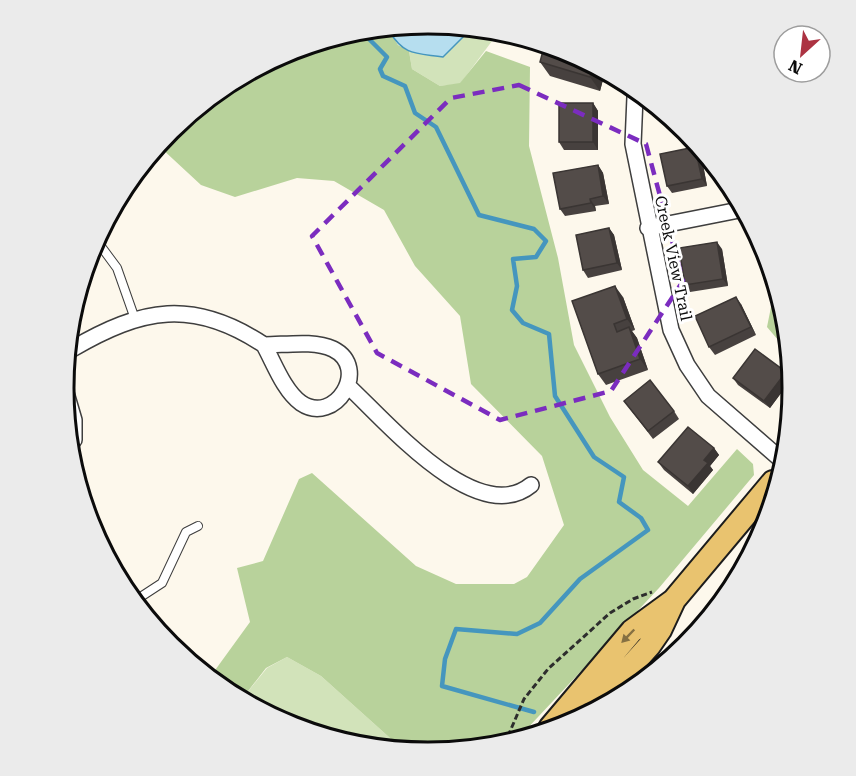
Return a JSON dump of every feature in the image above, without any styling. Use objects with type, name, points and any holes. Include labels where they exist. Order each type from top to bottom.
[{"type":"main road","points":[[560,716],[632,631],[766,489]]},
{"type":"main road","points":[[606,693],[656,636],[667,594]]},
{"type":"street","name":"Creek View Trail","points":[[635,102],[633,144],[648,228],[671,330],[687,365],[708,396],[775,456]]},
{"type":"street","points":[[648,228],[734,211]]},
{"type":"street","points":[[77,346],[124,321],[156,314],[188,315],[218,321],[264,345],[321,345],[334,350],[344,359],[350,373],[348,386],[340,398],[330,406],[315,408],[302,404],[291,393],[264,345]]},
{"type":"street","points":[[348,386],[442,472],[463,486],[491,496],[510,496],[531,485]]},
{"type":"lane","points":[[103,249],[117,268],[135,319]]},
{"type":"lane","points":[[143,596],[162,583],[186,532],[198,526]]},
{"type":"path","points":[[509,732],[524,699],[548,669],[601,620],[622,604],[667,594]]},
{"type":"highlighted area","points":[[519,85],[646,144],[683,281],[611,391],[500,420],[377,353],[312,236],[451,98]]},
{"type":"green space","points":[[393,37],[398,45],[409,51],[412,69],[440,86],[460,83],[486,51],[530,67],[529,146],[558,258],[574,345],[610,417],[643,470],[688,506],[737,449],[753,464],[754,475],[659,588],[529,726],[497,735],[451,741],[391,739],[321,676],[287,657],[266,668],[247,692],[215,670],[250,622],[237,568],[263,561],[299,479],[312,473],[416,566],[456,584],[514,584],[527,577],[564,525],[542,456],[471,384],[460,316],[415,266],[384,210],[334,181],[297,178],[235,197],[201,185],[165,152],[195,122],[232,94],[272,71],[314,53],[359,41]]},
{"type":"green space","points":[[463,37],[492,40],[460,84],[440,86],[412,69],[409,51],[443,57]]},
{"type":"green space","points":[[771,305],[778,340],[767,327]]},
{"type":"green space","points":[[287,657],[321,676],[391,739],[359,735],[314,723],[248,692],[267,668]]},
{"type":"water","points":[[405,35],[463,37],[443,57],[412,52],[393,37]]},
{"type":"building","points":[[542,53],[584,71],[591,74],[590,77],[540,62]]},
{"type":"building","points":[[559,103],[593,103],[593,142],[559,142]]},
{"type":"building","points":[[688,148],[698,160],[702,179],[667,186],[660,154]]},
{"type":"building","points":[[598,165],[603,196],[590,199],[591,203],[560,209],[553,173]]},
{"type":"building","points":[[609,228],[617,263],[583,270],[576,235]]},
{"type":"building","points":[[717,242],[723,279],[685,285],[679,248]]},
{"type":"building","points":[[615,286],[627,319],[614,324],[617,332],[629,327],[640,359],[598,374],[572,301]]},
{"type":"building","points":[[736,297],[751,327],[709,347],[695,316]]},
{"type":"building","points":[[755,349],[781,368],[782,378],[764,401],[733,378]]},
{"type":"building","points":[[650,380],[674,411],[648,431],[624,401]]},
{"type":"building","points":[[688,427],[714,448],[704,460],[708,463],[688,486],[658,462]]},
{"type":"waterway","points":[[370,40],[387,57],[380,69],[383,76],[405,86],[415,113],[436,127],[479,215],[534,229],[546,241],[536,257],[513,259],[517,286],[512,310],[523,323],[549,334],[555,396],[594,457],[624,477],[619,502],[641,518],[648,530],[580,579],[540,623],[517,634],[456,629],[445,659],[442,686],[534,712]]}]
